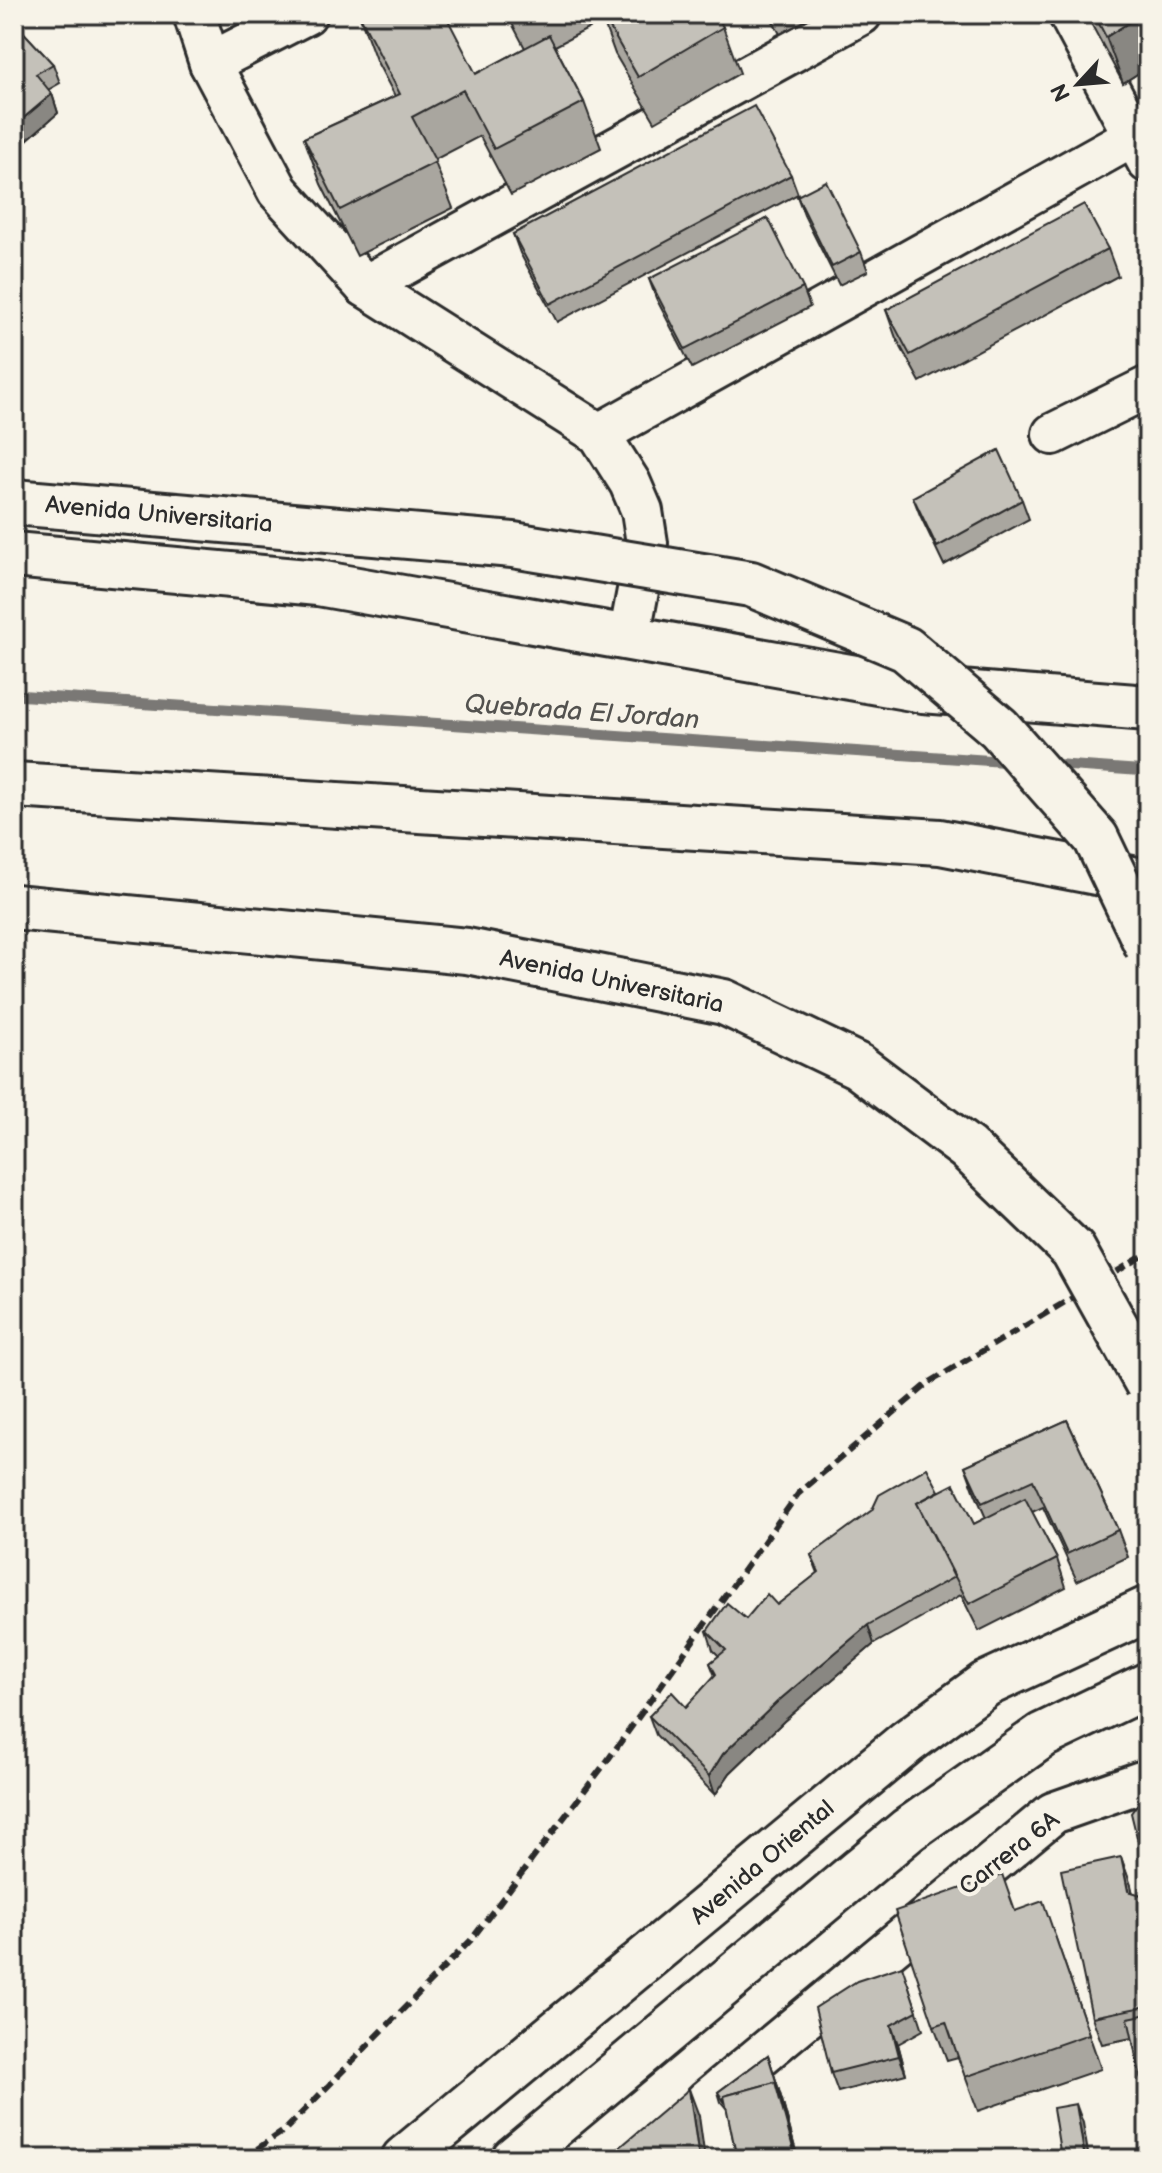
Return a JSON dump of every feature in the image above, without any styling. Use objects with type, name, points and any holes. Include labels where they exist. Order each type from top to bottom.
[{"type":"main road","name":"Avenida Universitaria","points":[[14,502],[513,545],[751,584],[906,649],[999,728],[1096,838],[1148,947]]},
{"type":"main road","points":[[14,555],[318,583],[923,690],[1148,708]]},
{"type":"main road","points":[[14,785],[940,842],[1148,882]]},
{"type":"main road","name":"Avenida Universitaria","points":[[14,907],[467,951],[724,1002],[858,1066],[967,1148],[1073,1250],[1148,1384]]},
{"type":"main road","name":"Avenida Oriental","points":[[404,2159],[907,1742],[986,1684],[1148,1609]]},
{"type":"main road","points":[[514,2159],[908,1830],[1043,1735],[1148,1685]]},
{"type":"street","points":[[194,14],[210,63],[278,191],[365,286],[599,434],[630,483],[642,511],[647,543],[629,638]]},
{"type":"street","points":[[210,63],[306,14]]},
{"type":"street","points":[[365,286],[861,14]]},
{"type":"street","points":[[599,434],[1141,149],[1069,14]]},
{"type":"street","points":[[1053,434],[1148,387]]},
{"type":"street","name":"Carrera 6A","points":[[716,2159],[706,2101],[1053,1813],[1141,1782]]},
{"type":"building","points":[[359,14],[445,14],[476,74],[549,35],[584,102],[494,149],[463,90],[412,117],[436,162],[340,210],[304,138],[400,94]]},
{"type":"building","points":[[602,14],[716,14],[723,27],[638,77]]},
{"type":"building","points":[[1094,14],[1142,14],[1106,37]]},
{"type":"building","points":[[14,22],[53,64],[36,74],[52,94],[14,126]]},
{"type":"building","points":[[754,106],[791,175],[550,304],[513,234]]},
{"type":"building","points":[[826,181],[861,252],[832,267],[797,196]]},
{"type":"building","points":[[1084,204],[1108,249],[910,355],[886,310]]},
{"type":"building","points":[[768,218],[803,288],[685,349],[649,279]]},
{"type":"building","points":[[999,450],[1022,500],[937,547],[913,497]]},
{"type":"building","points":[[1067,1420],[1118,1530],[1067,1554],[1033,1480],[982,1503],[965,1466]]},
{"type":"building","points":[[927,1468],[939,1491],[917,1503],[954,1577],[868,1625],[777,1702],[723,1754],[709,1776],[649,1716],[672,1692],[686,1707],[716,1674],[710,1663],[726,1650],[707,1631],[727,1603],[746,1619],[767,1594],[777,1605],[819,1572],[811,1555],[872,1510],[879,1495]]},
{"type":"building","points":[[954,1484],[974,1524],[1025,1498],[1057,1559],[969,1604],[917,1503]]},
{"type":"building","points":[[1148,1793],[1148,1882],[1131,1813]]},
{"type":"building","points":[[1121,1857],[1128,1891],[1148,1897],[1148,2006],[1092,2017],[1061,1870]]},
{"type":"building","points":[[1002,1874],[1015,1911],[1043,1901],[1089,2034],[965,2077],[946,2022],[934,2026],[895,1911]]},
{"type":"building","points":[[902,1966],[917,2011],[891,2025],[899,2056],[831,2073],[815,2008],[857,1981]]},
{"type":"building","points":[[1148,2014],[1148,2111],[1128,2018]]},
{"type":"building","points":[[768,2055],[779,2091],[775,2082],[724,2096],[725,2103],[718,2092]]},
{"type":"building","points":[[775,2082],[796,2159],[737,2159],[724,2096]]},
{"type":"building","points":[[689,2089],[699,2159],[606,2159]]},
{"type":"building","points":[[1076,2104],[1085,2159],[1053,2159],[1061,2157],[1053,2108]]},
{"type":"building","points":[[911,2151],[912,2159],[874,2159]]},
{"type":"waterway","name":"Quebrada El Jordan","points":[[14,695],[1012,762]]},
{"type":"waterway","name":"Quebrada El Jordan","points":[[1049,764],[1148,771]]},
{"type":"railway","points":[[242,2159],[285,2130],[471,1940],[607,1761],[798,1494],[930,1382],[1148,1253]]}]
